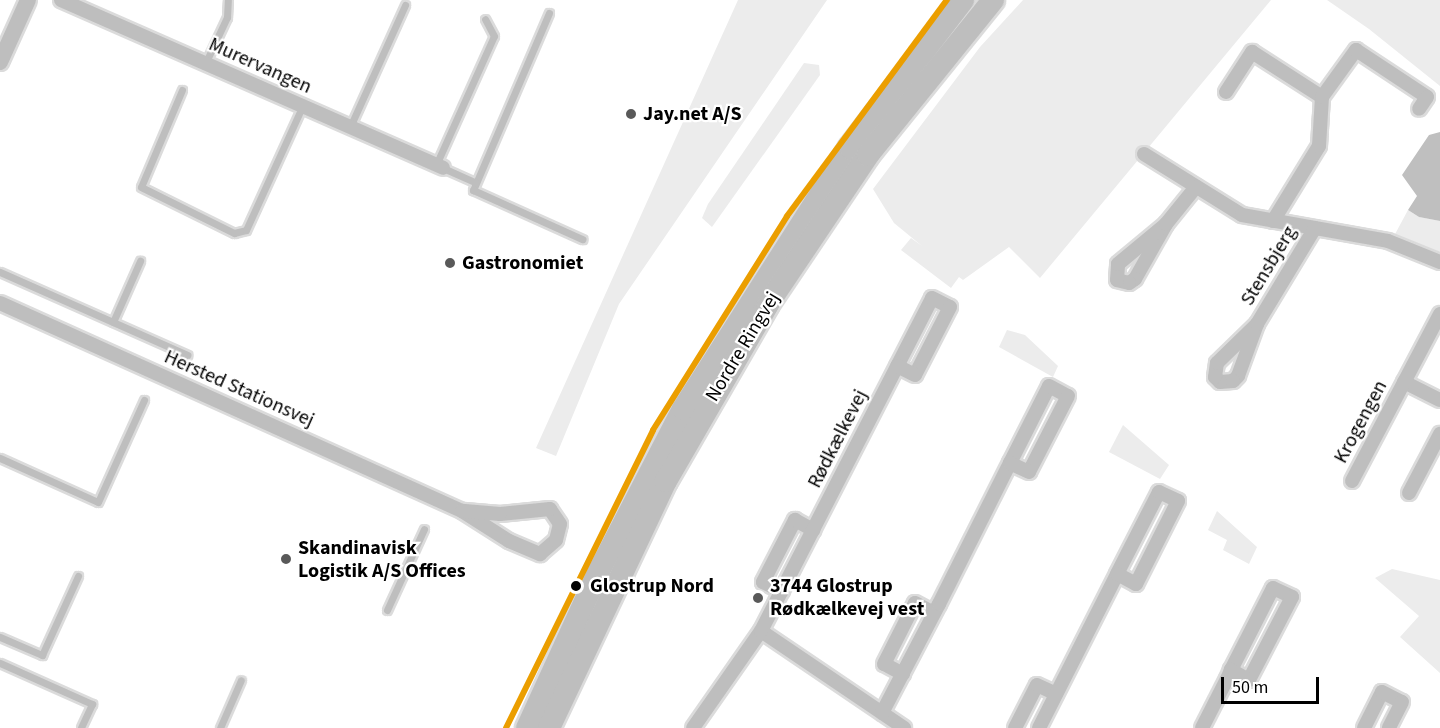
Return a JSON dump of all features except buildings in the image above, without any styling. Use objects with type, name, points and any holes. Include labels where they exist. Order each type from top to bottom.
[{"type":"main road","name":"Nordre Ringvej","points":[[527,728],[599,571],[683,409],[850,148],[963,0]]},
{"type":"main road","name":"Nordre Ringvej","points":[[549,728],[611,591],[666,481],[768,304],[868,155],[993,0]]},
{"type":"street","points":[[0,62],[28,0]]},
{"type":"street","name":"Murervangen","points":[[60,0],[440,167]]},
{"type":"street","points":[[1226,92],[1252,52],[1322,97],[1356,50],[1427,97],[1419,109]]},
{"type":"street","name":"Stensbjerg","points":[[1273,221],[1318,146],[1322,97]]},
{"type":"street","name":"Stensbjerg","points":[[1144,154],[1242,215],[1388,241],[1440,262]]},
{"type":"street","points":[[1166,224],[1196,187]]},
{"type":"street","name":"Stensbjerg","points":[[1257,324],[1315,228]]},
{"type":"street","name":"Rødkælkevej","points":[[693,728],[761,631],[782,591],[813,530],[897,366],[932,298],[950,307],[915,375],[897,366]]},
{"type":"street","name":"Hersted Stationsvej","points":[[0,303],[462,511],[509,541],[540,554],[556,540],[560,524],[549,508],[500,514],[462,511]]},
{"type":"street","name":"Krogengen","points":[[1352,481],[1440,314]]},
{"type":"street","name":"Krogengen","points":[[1404,382],[1440,400]]},
{"type":"street","points":[[882,714],[1049,386],[1068,396],[1029,472],[1010,463]]},
{"type":"street","points":[[1409,494],[1440,434]]},
{"type":"street","points":[[1038,728],[1159,492],[1178,501],[1136,584],[1117,574]]},
{"type":"street","points":[[782,591],[764,582],[795,520],[813,530]]},
{"type":"street","points":[[1202,728],[1231,670],[1274,588],[1292,597],[1249,680],[1231,670]]},
{"type":"street","points":[[903,674],[884,664],[915,603],[934,613]]},
{"type":"street","points":[[761,631],[904,728]]},
{"type":"street","points":[[1015,728],[1037,685],[1056,694]]},
{"type":"street","points":[[1364,728],[1382,692],[1402,702],[1389,728]]},
{"type":"lane","points":[[205,64],[227,17],[228,0]]},
{"type":"lane","points":[[350,127],[405,5]]},
{"type":"lane","points":[[549,13],[473,190],[582,239]]},
{"type":"lane","points":[[476,183],[440,167],[494,36],[485,19]]},
{"type":"lane","points":[[182,90],[141,187],[234,233],[246,230],[302,106]]},
{"type":"lane","points":[[113,322],[140,261]]},
{"type":"lane","points":[[0,272],[186,355]]},
{"type":"lane","points":[[0,458],[98,502],[144,400]]},
{"type":"lane","points":[[387,610],[424,529]]},
{"type":"lane","points":[[0,637],[42,655],[78,576]]},
{"type":"lane","points":[[0,663],[92,704],[81,728]]},
{"type":"lane","points":[[220,728],[241,680]]},
{"type":"shaded area","points":[[738,0],[827,0],[619,304],[556,456],[536,448]]},
{"type":"shaded area","points":[[1023,0],[1271,0],[1040,278],[1009,247],[963,280],[959,277],[951,288],[901,250],[911,238],[922,246],[894,223],[873,189],[980,47]]},
{"type":"shaded area","points":[[1327,0],[1440,0],[1440,86],[1369,29]]},
{"type":"shaded area","points":[[804,63],[819,65],[820,75],[712,227],[702,218],[708,204]]},
{"type":"shaded area","points":[[1440,132],[1440,221],[1419,217],[1408,210],[1417,196],[1402,175],[1429,135]]},
{"type":"shaded area","points":[[1408,210],[1419,217],[1440,221],[1440,252],[1420,248],[1394,236]]},
{"type":"shaded area","points":[[1007,330],[1025,335],[1058,366],[1053,377],[999,347]]},
{"type":"shaded area","points":[[1123,425],[1169,465],[1160,479],[1109,452]]},
{"type":"shaded area","points":[[1217,511],[1257,547],[1249,564],[1223,550],[1227,540],[1208,530]]},
{"type":"shaded area","points":[[1392,569],[1440,580],[1440,673],[1400,637],[1419,616],[1375,578]]},
{"type":"transit line","points":[[506,728],[653,430],[787,216],[947,0]]},
{"type":"place","name":"Jay.net A/S","points":[[631,114]]},
{"type":"place","name":"Gastronomiet","points":[[450,263]]},
{"type":"place","name":"Skandinavisk Logistik A/S Offices","points":[[286,559]]},
{"type":"place","name":"Glostrup Nord","points":[[576,586]]},
{"type":"place","name":"3744 Glostrup Rødkælkevej vest","points":[[758,598]]}]
